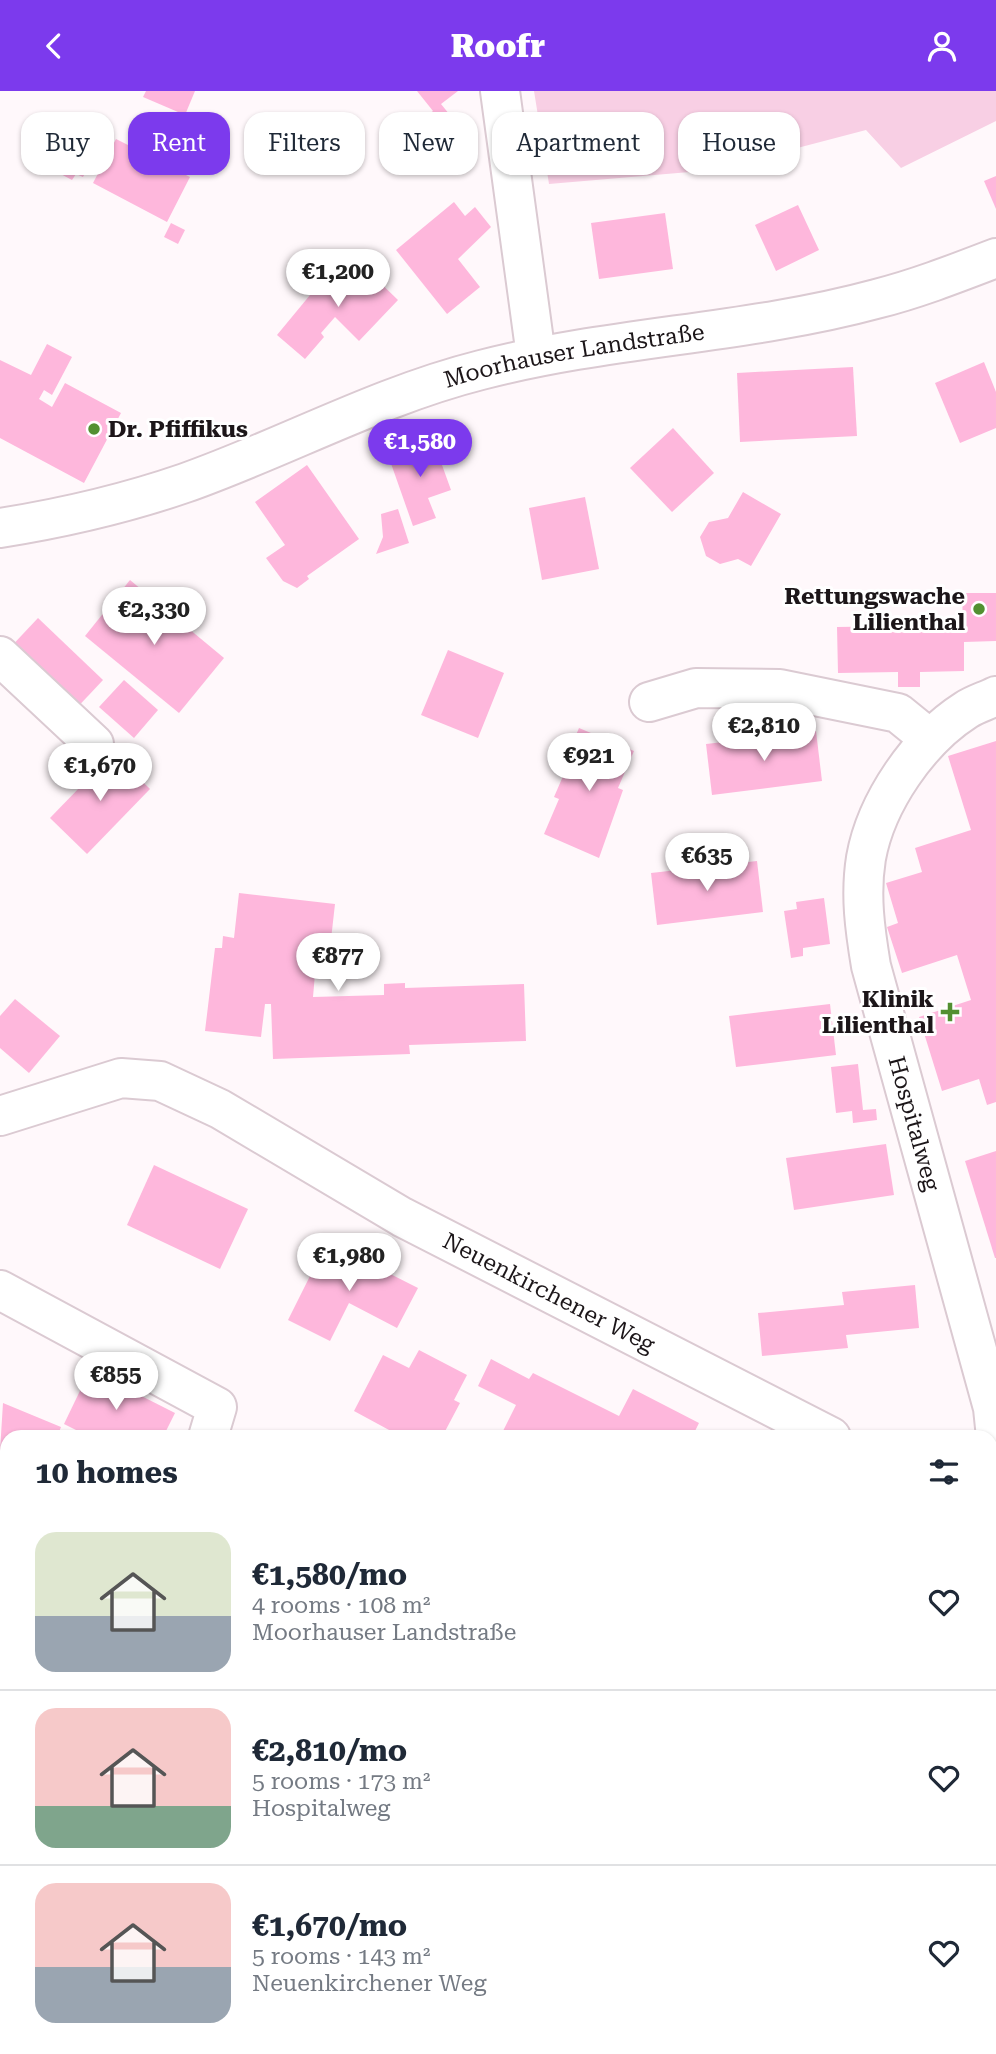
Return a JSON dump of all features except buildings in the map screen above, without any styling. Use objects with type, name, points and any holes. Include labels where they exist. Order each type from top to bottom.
[{"type":"street","points":[[500,91],[537,356]]},
{"type":"street","name":"Moorhauser Landstraße","points":[[0,528],[103,509],[186,482],[393,400],[477,371],[537,356],[768,321],[876,299],[995,262]]},
{"type":"street","points":[[0,656],[94,744]]},
{"type":"street","points":[[649,702],[696,688],[780,689],[898,713],[930,740]]},
{"type":"street","name":"Hospitalweg","points":[[995,1430],[993,1408],[871,966],[863,916],[866,858],[886,801],[930,740],[967,709],[996,696]]},
{"type":"street","name":"Neuenkirchener Weg","points":[[0,1116],[121,1078],[160,1081],[220,1108],[402,1217],[817,1430]]},
{"type":"street","points":[[0,1290],[217,1407],[210,1430]]},
{"type":"shaded area","points":[[534,91],[996,91],[996,121],[901,168],[866,130],[800,147],[800,112],[678,112],[678,173],[664,174],[664,112],[537,112]]},
{"type":"shaded area","points":[[548,175],[654,175],[549,184]]},
{"type":"place","name":"Dr. Pfiffikus","points":[[94,429]]},
{"type":"place","name":"Rettungswache Lilienthal","points":[[979,609]]},
{"type":"place","name":"Klinik Lilienthal","points":[[950,1012]]}]
